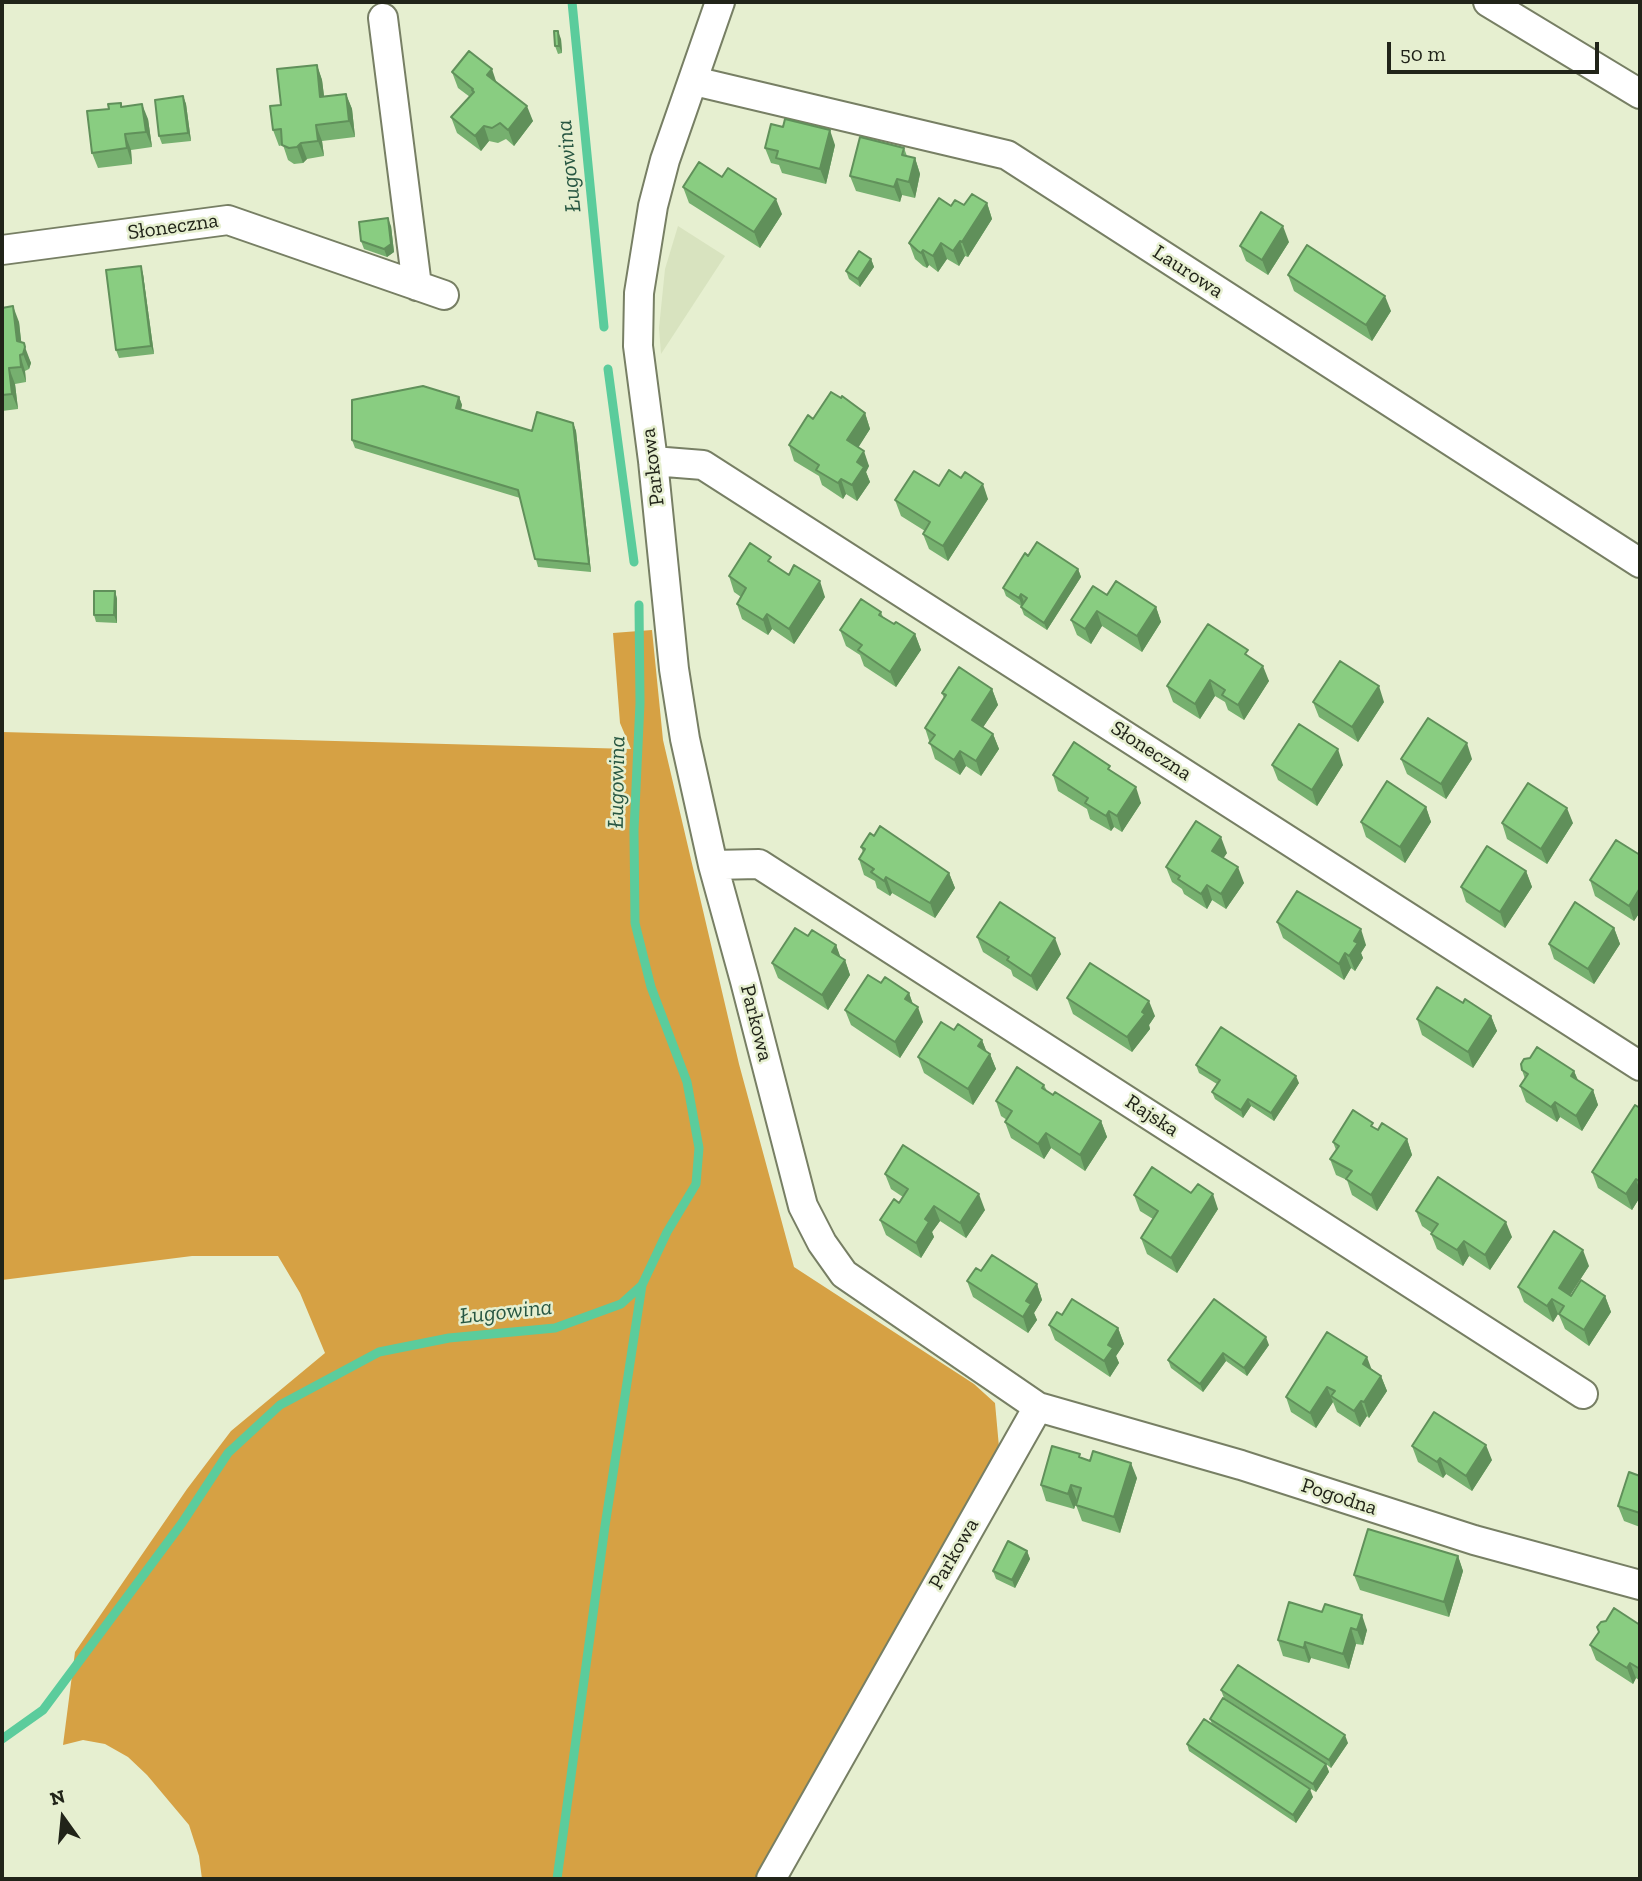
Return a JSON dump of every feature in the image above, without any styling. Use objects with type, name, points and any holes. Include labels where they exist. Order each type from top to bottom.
[{"type":"street","name":"Parkowa","points":[[720,2],[653,206],[639,293],[638,346],[653,461],[674,669],[685,739],[713,864],[803,1206],[822,1243],[844,1274],[1038,1407],[771,1879]]},
{"type":"street","points":[[1488,2],[1640,94]]},
{"type":"street","name":"Słoneczna","points":[[2,250],[228,220],[430,290],[383,18]]},
{"type":"street","name":"Laurowa","points":[[694,81],[1007,155],[1640,563]]},
{"type":"street","name":"Słoneczna","points":[[653,461],[703,465],[1640,1066]]},
{"type":"street","name":"Rajska","points":[[713,864],[759,864],[1583,1394]]},
{"type":"street","name":"Pogodna","points":[[1038,1407],[1241,1465],[1474,1540],[1640,1585]]},
{"type":"shaded area","points":[[678,226],[725,256],[661,354],[659,328],[665,269]]},
{"type":"shaded area","points":[[652,630],[663,740],[739,1064],[794,1267],[974,1384],[995,1403],[999,1447],[759,1879],[202,1879],[199,1856],[189,1825],[147,1775],[128,1757],[105,1744],[83,1740],[63,1745],[75,1652],[187,1489],[231,1431],[325,1353],[300,1293],[278,1256],[192,1256],[2,1280],[2,732],[631,749],[620,723],[613,633]]},
{"type":"building","points":[[554,31],[558,31],[559,46],[555,46]]},
{"type":"building","points":[[469,51],[492,69],[487,75],[527,106],[508,130],[500,123],[492,128],[484,126],[475,136],[451,117],[474,92],[452,72]]},
{"type":"building","points":[[317,65],[320,97],[346,94],[349,121],[316,125],[318,141],[289,148],[282,145],[281,129],[273,130],[270,106],[281,105],[277,69]]},
{"type":"building","points":[[183,96],[188,133],[159,136],[155,100]]},
{"type":"building","points":[[121,103],[121,107],[142,104],[146,132],[125,134],[127,148],[92,153],[87,111],[109,109],[108,104]]},
{"type":"building","points":[[785,119],[830,130],[820,169],[776,158],[778,151],[765,148],[771,124],[783,127]]},
{"type":"building","points":[[860,137],[904,148],[902,155],[915,158],[909,182],[897,179],[894,187],[850,176]]},
{"type":"building","points":[[699,162],[722,177],[728,168],[776,199],[754,232],[683,187]]},
{"type":"building","points":[[972,194],[987,203],[962,242],[960,241],[953,251],[941,243],[933,256],[923,250],[921,253],[909,243],[939,198],[951,206],[955,200],[964,205]]},
{"type":"building","points":[[1261,212],[1283,226],[1262,260],[1240,246]]},
{"type":"building","points":[[388,218],[391,244],[384,249],[361,241],[359,222]]},
{"type":"building","points":[[1307,245],[1385,296],[1366,325],[1288,275]]},
{"type":"building","points":[[859,251],[871,259],[858,279],[846,271]]},
{"type":"building","points":[[141,266],[151,346],[116,350],[106,270]]},
{"type":"building","points":[[13,306],[17,341],[24,343],[25,347],[20,355],[21,367],[9,368],[12,394],[2,395],[2,308]]},
{"type":"building","points":[[423,386],[459,397],[456,408],[532,431],[537,412],[573,423],[589,564],[535,559],[518,490],[352,440],[352,400]]},
{"type":"building","points":[[831,392],[841,398],[842,396],[865,413],[847,440],[864,451],[857,462],[864,467],[852,485],[841,479],[838,483],[816,470],[819,465],[789,445],[808,415],[813,419]]},
{"type":"building","points":[[949,470],[961,478],[965,472],[983,484],[943,546],[923,534],[930,522],[895,500],[914,471],[939,486]]},
{"type":"building","points":[[1037,542],[1078,569],[1044,623],[1021,607],[1027,598],[1021,594],[1019,598],[1003,588],[1025,553],[1028,556]]},
{"type":"building","points":[[750,543],[771,557],[768,561],[789,575],[794,565],[820,581],[789,629],[767,614],[763,620],[737,604],[746,588],[729,576]]},
{"type":"building","points":[[1116,581],[1156,607],[1137,636],[1097,611],[1085,629],[1071,620],[1093,586],[1107,595]]},
{"type":"building","points":[[94,591],[115,591],[114,615],[94,615]]},
{"type":"building","points":[[861,599],[881,612],[879,615],[915,634],[890,672],[858,650],[862,645],[840,630]]},
{"type":"building","points":[[1208,624],[1248,650],[1245,654],[1263,666],[1238,705],[1222,695],[1225,690],[1210,680],[1195,704],[1167,686]]},
{"type":"building","points":[[1340,661],[1379,686],[1352,727],[1313,702]]},
{"type":"building","points":[[959,667],[992,689],[972,720],[993,734],[976,761],[960,751],[954,760],[929,743],[935,735],[925,728],[946,695],[942,693]]},
{"type":"building","points":[[1428,718],[1467,743],[1441,784],[1401,759]]},
{"type":"building","points":[[1299,724],[1338,749],[1312,790],[1272,765]]},
{"type":"building","points":[[1074,742],[1136,787],[1117,816],[1109,811],[1106,816],[1085,803],[1088,798],[1053,775]]},
{"type":"building","points":[[1387,781],[1426,807],[1400,847],[1361,822]]},
{"type":"building","points":[[1528,783],[1567,808],[1541,849],[1502,823]]},
{"type":"building","points":[[1196,821],[1221,837],[1212,851],[1238,867],[1221,894],[1207,885],[1201,894],[1178,879],[1180,876],[1166,867]]},
{"type":"building","points":[[880,826],[949,873],[930,903],[886,877],[884,881],[871,872],[874,869],[859,859],[865,849],[861,847],[870,833],[874,836]]},
{"type":"building","points":[[1616,840],[1640,855],[1640,888],[1629,906],[1590,880]]},
{"type":"building","points":[[1487,846],[1526,871],[1500,912],[1461,887]]},
{"type":"building","points":[[1297,891],[1361,929],[1354,941],[1358,943],[1349,956],[1345,953],[1339,964],[1277,922]]},
{"type":"building","points":[[1000,902],[1055,938],[1031,976],[1007,960],[1009,957],[977,937]]},
{"type":"building","points":[[1575,902],[1614,928],[1588,969],[1549,944]]},
{"type":"building","points":[[795,928],[808,936],[812,930],[836,945],[832,952],[845,960],[822,995],[772,963]]},
{"type":"building","points":[[1090,963],[1149,1001],[1142,1012],[1145,1014],[1127,1037],[1067,998]]},
{"type":"building","points":[[868,975],[881,983],[885,977],[909,993],[905,999],[918,1007],[895,1042],[845,1010]]},
{"type":"building","points":[[1437,987],[1463,1003],[1465,999],[1491,1016],[1468,1052],[1417,1019]]},
{"type":"building","points":[[941,1022],[954,1030],[958,1024],[982,1040],[978,1046],[990,1054],[968,1089],[918,1057]]},
{"type":"building","points":[[1221,1027],[1296,1076],[1271,1113],[1248,1099],[1241,1110],[1212,1092],[1220,1080],[1196,1065]]},
{"type":"building","points":[[1537,1047],[1574,1071],[1571,1076],[1593,1090],[1576,1116],[1555,1102],[1551,1107],[1520,1086],[1528,1074],[1522,1070],[1521,1064],[1524,1059],[1530,1058]]},
{"type":"building","points":[[1017,1067],[1044,1085],[1042,1088],[1053,1095],[1055,1092],[1101,1121],[1080,1155],[1046,1133],[1038,1144],[1005,1122],[1012,1111],[996,1101]]},
{"type":"building","points":[[1635,1105],[1640,1108],[1640,1182],[1636,1179],[1626,1194],[1592,1172]]},
{"type":"building","points":[[1353,1110],[1373,1123],[1371,1126],[1378,1130],[1382,1123],[1407,1139],[1371,1195],[1346,1179],[1352,1171],[1330,1159],[1339,1146],[1333,1142]]},
{"type":"building","points":[[903,1145],[979,1194],[960,1223],[934,1206],[925,1219],[929,1222],[916,1243],[880,1220],[894,1199],[899,1203],[908,1189],[885,1174]]},
{"type":"building","points":[[1152,1167],[1191,1193],[1198,1184],[1213,1194],[1171,1258],[1141,1238],[1158,1211],[1134,1195]]},
{"type":"building","points":[[1438,1177],[1506,1222],[1485,1255],[1464,1241],[1457,1250],[1431,1234],[1438,1224],[1416,1211]]},
{"type":"building","points":[[1554,1231],[1583,1250],[1559,1288],[1571,1296],[1581,1280],[1605,1296],[1584,1330],[1559,1314],[1564,1306],[1552,1299],[1547,1306],[1518,1287]]},
{"type":"building","points":[[992,1255],[1037,1284],[1026,1301],[1031,1304],[1023,1317],[967,1281],[976,1268],[981,1271]]},
{"type":"building","points":[[1072,1299],[1118,1328],[1108,1345],[1113,1348],[1104,1361],[1049,1325],[1057,1312],[1062,1315]]},
{"type":"building","points":[[1214,1299],[1266,1337],[1244,1368],[1223,1353],[1200,1384],[1168,1360]]},
{"type":"building","points":[[1327,1332],[1367,1357],[1363,1364],[1381,1376],[1364,1402],[1361,1401],[1354,1411],[1331,1396],[1335,1391],[1327,1387],[1310,1413],[1286,1397]]},
{"type":"building","points":[[1434,1412],[1486,1445],[1466,1476],[1440,1458],[1437,1462],[1412,1446]]},
{"type":"building","points":[[1052,1446],[1080,1454],[1079,1457],[1090,1461],[1093,1451],[1131,1463],[1114,1517],[1076,1505],[1081,1488],[1071,1485],[1068,1494],[1041,1485]]},
{"type":"building","points":[[1629,1472],[1640,1476],[1640,1513],[1618,1506]]},
{"type":"building","points":[[1368,1529],[1458,1556],[1444,1602],[1354,1575]]},
{"type":"building","points":[[1008,1541],[1027,1551],[1012,1580],[993,1571]]},
{"type":"building","points":[[1289,1602],[1322,1612],[1325,1604],[1362,1615],[1357,1630],[1351,1628],[1343,1654],[1305,1642],[1304,1648],[1278,1640]]},
{"type":"building","points":[[1614,1608],[1640,1625],[1640,1669],[1630,1663],[1627,1668],[1590,1645],[1599,1632],[1597,1627],[1606,1621]]},
{"type":"building","points":[[1238,1665],[1345,1735],[1329,1760],[1221,1690]]},
{"type":"building","points":[[1223,1698],[1326,1764],[1313,1784],[1210,1719]]},
{"type":"building","points":[[1204,1719],[1310,1789],[1293,1815],[1187,1744]]},
{"type":"waterway","name":"Ługowina","points":[[572,2],[604,327]]},
{"type":"waterway","name":"Ługowina","points":[[608,369],[634,562]]},
{"type":"waterway","name":"Ługowina","points":[[2,1739],[43,1710],[182,1523],[228,1453],[280,1405],[379,1352],[449,1338],[555,1328],[621,1304],[642,1285],[667,1232],[696,1184],[699,1148],[687,1082],[651,987],[635,923],[634,830],[640,703],[639,605]]},
{"type":"waterway","points":[[557,1879],[605,1526],[642,1285]]}]
